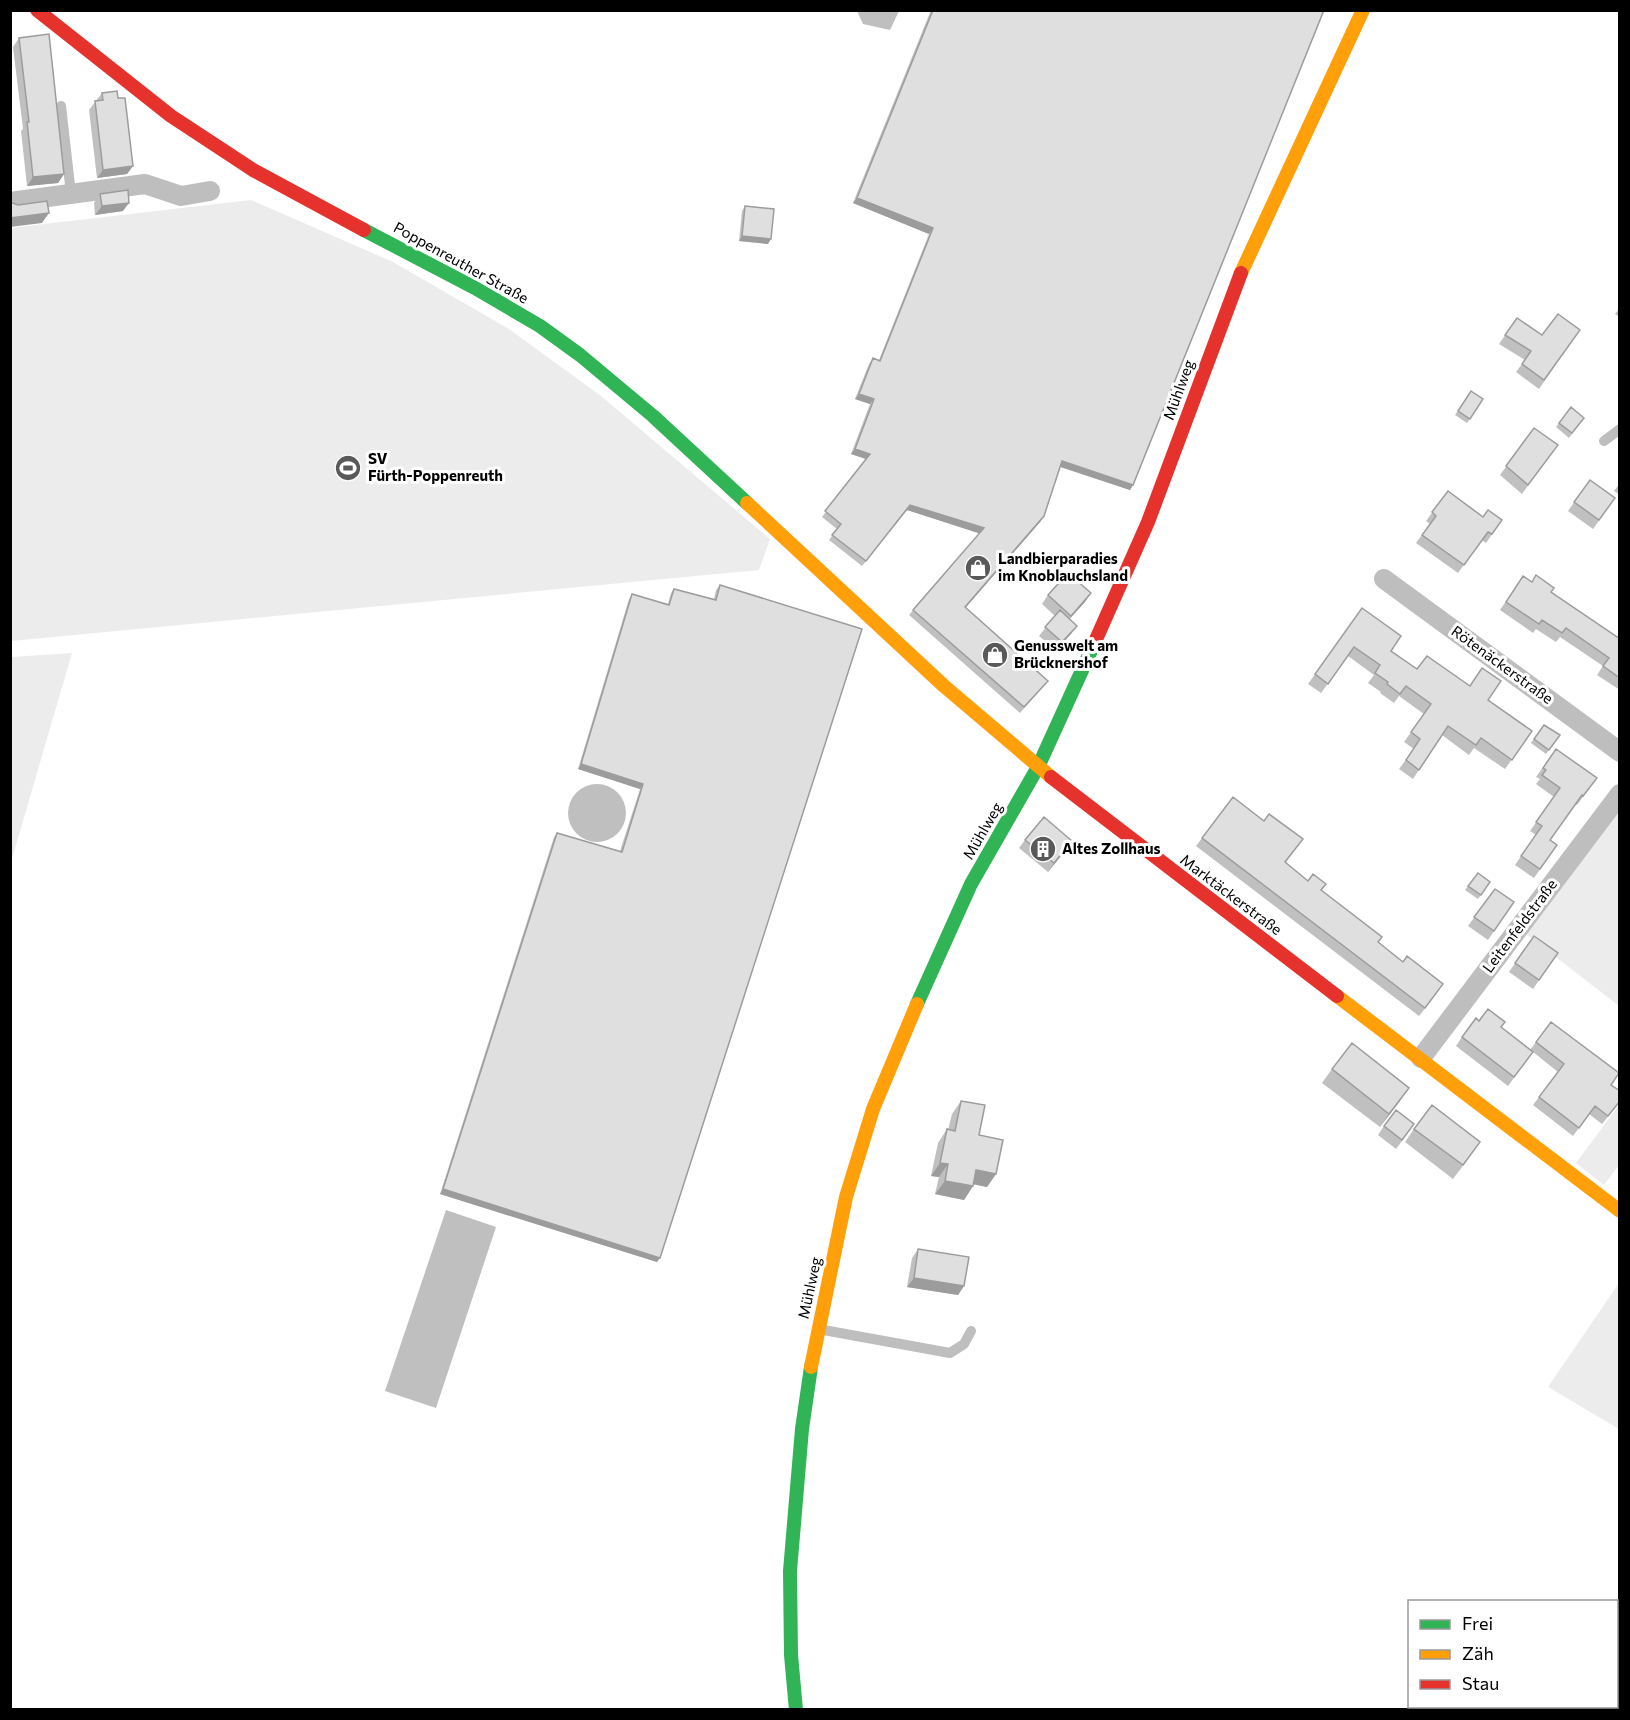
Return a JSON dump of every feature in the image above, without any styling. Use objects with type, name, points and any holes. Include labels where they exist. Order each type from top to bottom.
[{"type":"street","name":"Poppenreuther Straße","points":[[37,10],[171,116],[253,170],[309,202],[455,276],[559,339],[653,416],[837,588]]},
{"type":"street","name":"Mühlweg","points":[[796,1710],[790,1571],[802,1429],[818,1329],[846,1197],[873,1109],[971,884],[1038,767],[1071,698],[1148,522],[1231,296],[1364,10]]},
{"type":"street","points":[[10,202],[145,184],[181,196],[210,191]]},
{"type":"street","name":"Rötenäckerstraße","points":[[1384,579],[1620,752]]},
{"type":"street","name":"Marktäckerstraße","points":[[837,588],[944,686],[1038,767],[1124,836],[1617,1203]]},
{"type":"street","name":"Leitenfeldstraße","points":[[1420,1058],[1620,794]]},
{"type":"lane","points":[[61,106],[71,194]]},
{"type":"lane","points":[[1604,441],[1620,429]]},
{"type":"lane","points":[[818,1329],[950,1353],[964,1344],[971,1331]]},
{"type":"shaded area","points":[[857,11],[899,11],[890,30],[863,24]]},
{"type":"shaded area","name":"SV Fürth-Poppenreuth","points":[[251,200],[393,262],[509,329],[601,396],[770,539],[759,570],[11,641],[10,228]]},
{"type":"shaded area","points":[[72,653],[11,862],[11,657]]},
{"type":"shaded area","points":[[591,784],[603,784],[618,792],[626,807],[626,819],[618,834],[603,842],[591,842],[576,834],[568,819],[568,807],[576,792]]},
{"type":"shaded area","points":[[1619,804],[1619,1006],[1526,934]]},
{"type":"shaded area","points":[[1619,1105],[1619,1165],[1604,1185],[1576,1163]]},
{"type":"shaded area","points":[[446,1210],[496,1227],[436,1408],[385,1391]]},
{"type":"shaded area","points":[[1619,1283],[1619,1429],[1548,1387]]},
{"type":"building","points":[[933,10],[1324,10],[1133,485],[1062,461],[1044,516],[965,607],[1048,681],[1024,707],[913,610],[984,528],[910,505],[866,561],[832,535],[841,524],[825,511],[870,454],[855,449],[874,399],[859,394],[873,358],[880,361],[933,228],[857,198]]},
{"type":"building","points":[[49,34],[64,174],[33,177],[19,38]]},
{"type":"building","points":[[117,91],[118,98],[125,98],[133,166],[103,170],[95,101],[103,100],[102,93]]},
{"type":"building","points":[[128,190],[129,203],[102,206],[100,194]]},
{"type":"building","points":[[47,201],[49,213],[10,218],[10,202],[18,205]]},
{"type":"building","points":[[745,206],[774,209],[771,239],[742,236]]},
{"type":"building","points":[[1558,314],[1580,330],[1544,380],[1522,364],[1531,351],[1505,335],[1517,318],[1542,335]]},
{"type":"building","points":[[1471,391],[1483,399],[1470,419],[1458,411]]},
{"type":"building","points":[[1571,407],[1584,418],[1572,433],[1559,423]]},
{"type":"building","points":[[1534,428],[1558,445],[1528,485],[1506,466]]},
{"type":"building","points":[[1590,480],[1615,498],[1599,520],[1574,502]]},
{"type":"building","points":[[1448,491],[1483,517],[1488,510],[1502,520],[1492,534],[1488,532],[1464,565],[1422,535],[1436,516],[1432,512]]},
{"type":"building","points":[[1068,573],[1091,593],[1071,616],[1048,595]]},
{"type":"building","points":[[1536,575],[1554,588],[1551,592],[1620,639],[1620,678],[1603,666],[1609,658],[1566,628],[1562,633],[1542,620],[1539,624],[1506,602],[1523,576],[1532,582]]},
{"type":"building","points":[[720,585],[862,629],[660,1258],[443,1189],[557,833],[622,852],[643,784],[581,764],[632,594],[669,605],[674,589],[716,600]]},
{"type":"building","points":[[1362,608],[1401,636],[1391,651],[1417,669],[1427,656],[1470,686],[1482,668],[1501,681],[1488,700],[1532,731],[1512,760],[1481,738],[1476,745],[1448,726],[1419,770],[1406,760],[1420,739],[1411,732],[1431,704],[1406,686],[1400,694],[1375,673],[1380,665],[1354,647],[1328,684],[1315,674]]},
{"type":"building","points":[[1060,610],[1077,626],[1062,642],[1045,627]]},
{"type":"building","points":[[1544,725],[1560,735],[1549,750],[1534,739]]},
{"type":"building","points":[[1556,749],[1597,778],[1550,840],[1557,845],[1540,869],[1521,856],[1542,826],[1536,822],[1560,788],[1542,775],[1546,770],[1543,768]]},
{"type":"building","points":[[1233,797],[1264,821],[1269,814],[1303,839],[1285,862],[1308,881],[1313,874],[1326,884],[1321,890],[1382,937],[1378,942],[1403,962],[1407,956],[1443,984],[1425,1008],[1202,838]]},
{"type":"building","name":"Altes Zollhaus","points":[[1044,817],[1072,841],[1054,863],[1025,840]]},
{"type":"building","points":[[1478,873],[1490,882],[1481,895],[1468,886]]},
{"type":"building","points":[[1495,889],[1514,902],[1494,931],[1474,917]]},
{"type":"building","points":[[1534,936],[1558,953],[1539,980],[1515,963]]},
{"type":"building","points":[[1488,1009],[1505,1022],[1501,1027],[1533,1052],[1514,1077],[1462,1037],[1476,1018],[1479,1021]]},
{"type":"building","points":[[1551,1022],[1619,1073],[1611,1085],[1620,1091],[1620,1101],[1608,1116],[1595,1106],[1579,1128],[1539,1097],[1564,1064],[1536,1042]]},
{"type":"building","points":[[1352,1043],[1409,1088],[1389,1114],[1332,1069]]},
{"type":"building","points":[[961,1101],[985,1105],[979,1135],[1003,1140],[996,1174],[976,1170],[973,1186],[945,1181],[948,1164],[940,1163],[947,1129],[955,1131]]},
{"type":"building","points":[[1432,1105],[1480,1142],[1463,1165],[1414,1129]]},
{"type":"building","points":[[1396,1110],[1414,1124],[1402,1140],[1384,1126]]},
{"type":"building","points":[[918,1249],[969,1257],[964,1286],[914,1278]]},
{"type":"traffic: fast","points":[[364,230],[475,288],[540,326],[580,355],[653,416],[747,503]]},
{"type":"traffic: fast","points":[[917,1004],[971,884],[1038,767],[1094,644]]},
{"type":"traffic: fast","points":[[796,1710],[791,1655],[790,1571],[802,1429],[811,1367]]},
{"type":"traffic: slow","points":[[1241,273],[1363,10]]},
{"type":"traffic: slow","points":[[747,503],[944,686],[1051,777]]},
{"type":"traffic: slow","points":[[1337,996],[1620,1211]]},
{"type":"traffic: slow","points":[[811,1367],[846,1197],[873,1109],[917,1004]]},
{"type":"traffic: jam","points":[[37,10],[171,116],[253,170],[364,230]]},
{"type":"traffic: jam","points":[[1094,644],[1148,522],[1241,273]]},
{"type":"traffic: jam","points":[[1051,777],[1337,996]]},
{"type":"place","name":"SV Fürth-Poppenreuth","points":[[348,468]]},
{"type":"place","name":"Landbierparadies im Knoblauchsland","points":[[978,568]]},
{"type":"place","name":"Genusswelt am Brücknershof","points":[[995,655]]},
{"type":"place","name":"Altes Zollhaus","points":[[1043,849]]}]
